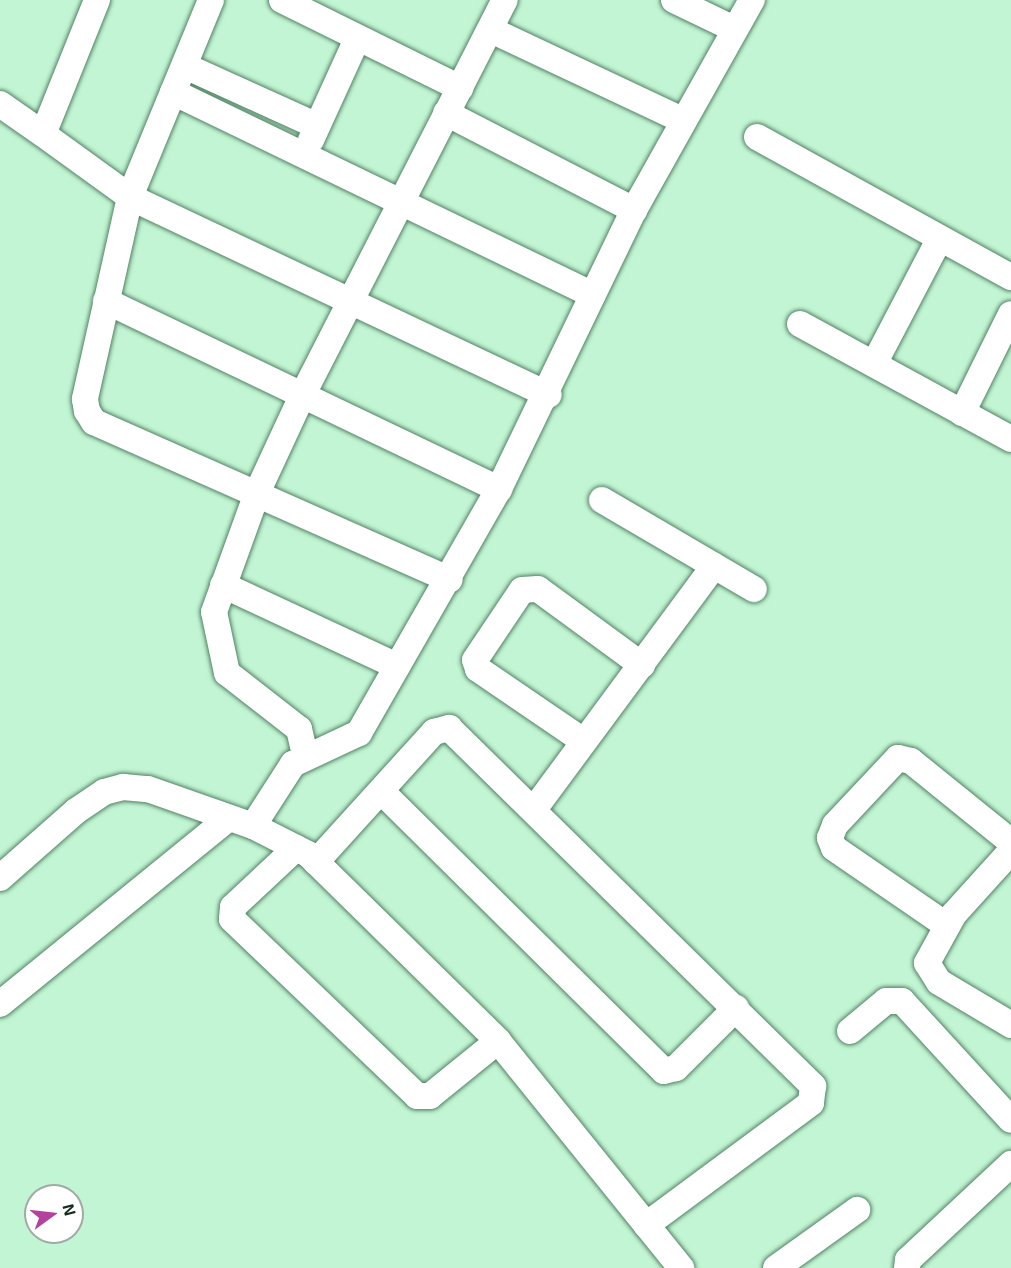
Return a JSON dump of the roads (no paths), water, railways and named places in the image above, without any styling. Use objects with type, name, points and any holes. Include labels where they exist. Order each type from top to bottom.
[{"type":"street","points":[[43,134],[98,0]]},
{"type":"street","points":[[211,0],[130,196],[85,399],[94,422],[450,580]]},
{"type":"street","points":[[282,0],[460,88]]},
{"type":"street","points":[[305,755],[300,729],[227,673],[214,612],[257,493],[301,398],[352,304],[446,113],[505,0]]},
{"type":"street","points":[[674,0],[734,29]]},
{"type":"street","points":[[256,823],[293,764],[305,755],[344,744],[359,733],[450,580],[499,489],[549,395],[592,295],[634,210],[734,29],[753,0]]},
{"type":"street","points":[[491,30],[684,121]]},
{"type":"street","points":[[304,156],[357,39]]},
{"type":"street","points":[[185,66],[317,126]]},
{"type":"street","points":[[174,92],[400,205],[592,295]]},
{"type":"street","points":[[0,104],[130,196],[352,304],[549,395]]},
{"type":"street","points":[[446,113],[634,210]]},
{"type":"street","points":[[758,137],[1011,277]]},
{"type":"street","points":[[874,364],[940,238]]},
{"type":"street","points":[[106,301],[301,398],[499,489]]},
{"type":"street","points":[[962,413],[1011,314]]},
{"type":"street","points":[[800,324],[1011,439]]},
{"type":"street","points":[[602,500],[754,589]]},
{"type":"street","points":[[535,808],[582,740],[642,665],[714,566]]},
{"type":"street","points":[[223,585],[397,666]]},
{"type":"street","points":[[582,740],[478,669],[475,660],[522,590],[538,589],[642,665]]},
{"type":"street","points":[[498,1041],[430,1096],[417,1096],[232,919],[233,907],[306,855],[381,792],[434,732],[449,728],[535,808],[813,1086],[815,1095],[646,1225]]},
{"type":"street","points":[[946,925],[834,848],[830,838],[835,825],[898,758],[911,761],[1011,843]]},
{"type":"street","points":[[2,873],[104,792],[148,789],[229,818],[256,823],[306,855],[498,1041],[681,1268]]},
{"type":"street","points":[[381,792],[664,1071],[676,1068],[736,1008]]},
{"type":"street","points":[[0,1004],[229,818]]},
{"type":"street","points":[[1010,1022],[939,982],[927,963],[946,925],[1011,851]]},
{"type":"street","points":[[850,1031],[886,1001],[902,1001],[1011,1120]]},
{"type":"street","points":[[907,1268],[908,1260],[1011,1164]]},
{"type":"street","points":[[776,1268],[857,1210]]}]
